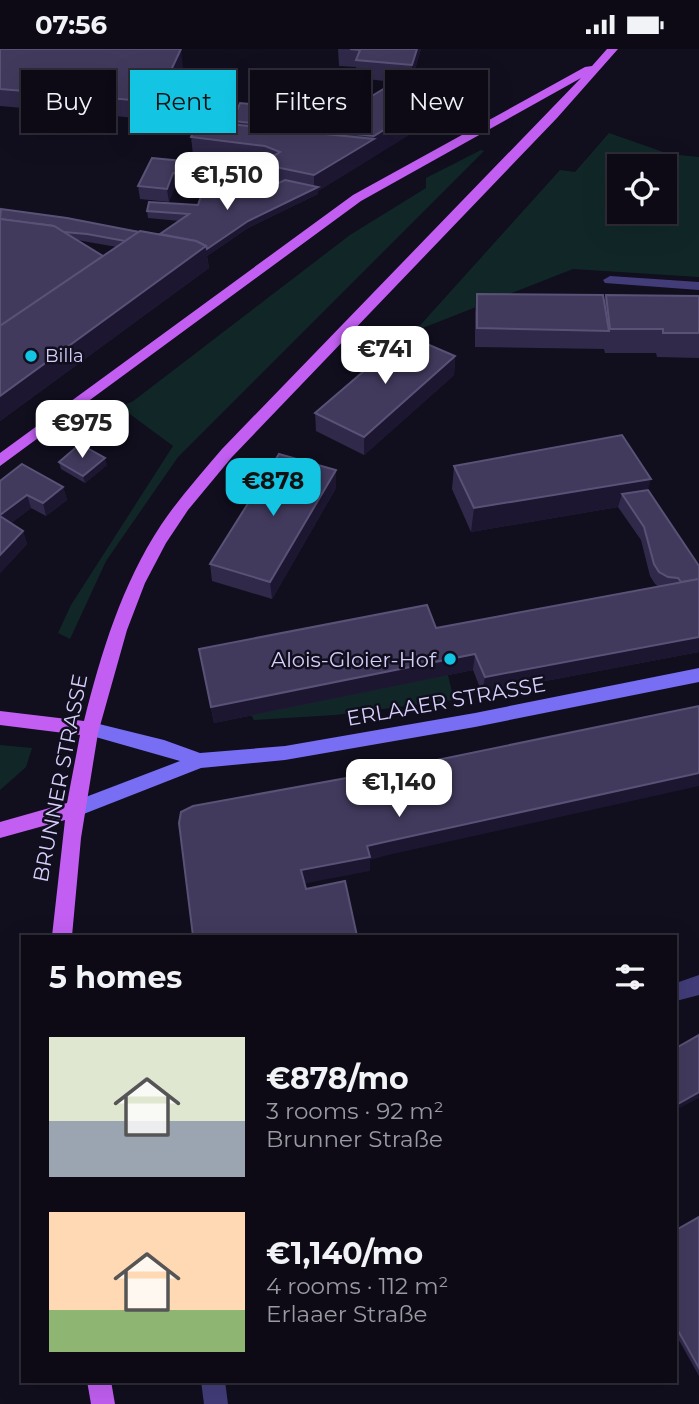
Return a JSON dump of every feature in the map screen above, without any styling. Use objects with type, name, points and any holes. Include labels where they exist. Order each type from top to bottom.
[{"type":"main road","name":"BRUNNER STRASSE","points":[[62,935],[65,880],[91,729],[120,623],[158,543],[182,507],[227,453],[613,49]]},
{"type":"main road","points":[[0,461],[357,198],[604,60]]},
{"type":"main road","name":"ERLAAER STRASSE","points":[[200,761],[285,753],[475,720],[699,675]]},
{"type":"main road","points":[[0,718],[91,729],[164,747],[200,761]]},
{"type":"main road","points":[[0,830],[76,809],[200,761]]},
{"type":"main road","points":[[99,1383],[103,1404]]},
{"type":"street","points":[[610,280],[699,286]]},
{"type":"street","points":[[677,992],[699,985]]},
{"type":"street","points":[[213,1383],[216,1404]]},
{"type":"green space","points":[[609,133],[669,154],[607,154],[607,224],[677,224],[677,155],[699,157],[699,277],[573,269],[415,331],[560,170],[575,172]]},
{"type":"green space","points":[[481,150],[484,151],[178,457],[106,561],[70,639],[58,633],[71,605],[173,446],[119,406],[132,402],[350,235],[426,188],[426,178]]},
{"type":"green space","points":[[448,675],[454,700],[335,715],[254,720],[251,715]]},
{"type":"green space","points":[[0,745],[32,748],[26,767],[0,790]]},
{"type":"building","points":[[0,49],[181,49],[171,70],[130,70],[130,100],[116,99],[116,70],[21,70],[21,91],[0,89]]},
{"type":"building","points":[[350,49],[417,49],[412,65],[356,60],[360,50]]},
{"type":"building","points":[[385,88],[385,129],[374,136],[346,133],[371,133],[371,96]]},
{"type":"building","points":[[240,103],[250,104],[250,123],[236,121]]},
{"type":"building","points":[[236,125],[250,126],[250,133],[316,133],[374,139],[314,175],[261,164],[280,152],[265,146],[191,137],[193,133],[236,133]]},
{"type":"building","points":[[152,158],[246,167],[244,176],[201,172],[200,175],[173,173],[167,189],[138,186]]},
{"type":"building","points":[[285,180],[318,187],[248,221],[207,249],[196,241],[160,234],[189,214],[147,211],[149,202],[198,205],[201,196],[222,197],[242,188],[254,194]]},
{"type":"building","points":[[1,209],[139,232],[125,241],[63,232],[54,226],[0,219]]},
{"type":"building","points":[[0,219],[54,226],[103,256],[0,326]]},
{"type":"building","points":[[140,231],[196,241],[206,246],[0,396],[0,326]]},
{"type":"building","points":[[477,294],[603,295],[609,331],[477,328]]},
{"type":"building","points":[[606,295],[699,296],[699,333],[663,333],[663,329],[610,329]]},
{"type":"building","points":[[406,335],[455,356],[364,437],[315,413]]},
{"type":"building","points":[[622,435],[651,479],[474,508],[454,466]]},
{"type":"building","points":[[80,444],[105,458],[83,476],[59,462]]},
{"type":"building","points":[[279,454],[336,470],[270,582],[210,564]]},
{"type":"building","points":[[22,464],[63,487],[43,503],[27,495],[0,515],[0,481]]},
{"type":"building","points":[[648,490],[699,566],[699,579],[681,582],[678,578],[659,572],[654,564],[644,527],[622,494]]},
{"type":"building","points":[[0,516],[23,531],[0,555]]},
{"type":"building","name":"Alois-Gloier-Hof","points":[[699,579],[699,637],[485,677],[475,654],[211,707],[199,649],[427,605],[436,628]]},
{"type":"building","points":[[699,706],[699,773],[367,846],[370,857],[301,870],[306,889],[345,881],[357,935],[193,935],[179,823],[181,812],[193,806],[374,773]]},
{"type":"building","points":[[699,1035],[699,1092],[677,1104],[677,1047]]},
{"type":"building","points":[[699,1217],[699,1368],[677,1329],[677,1229]]},
{"type":"place","name":"Billa","points":[[31,356]]},
{"type":"place","name":"Alois-Gloier-Hof","points":[[450,659]]}]
